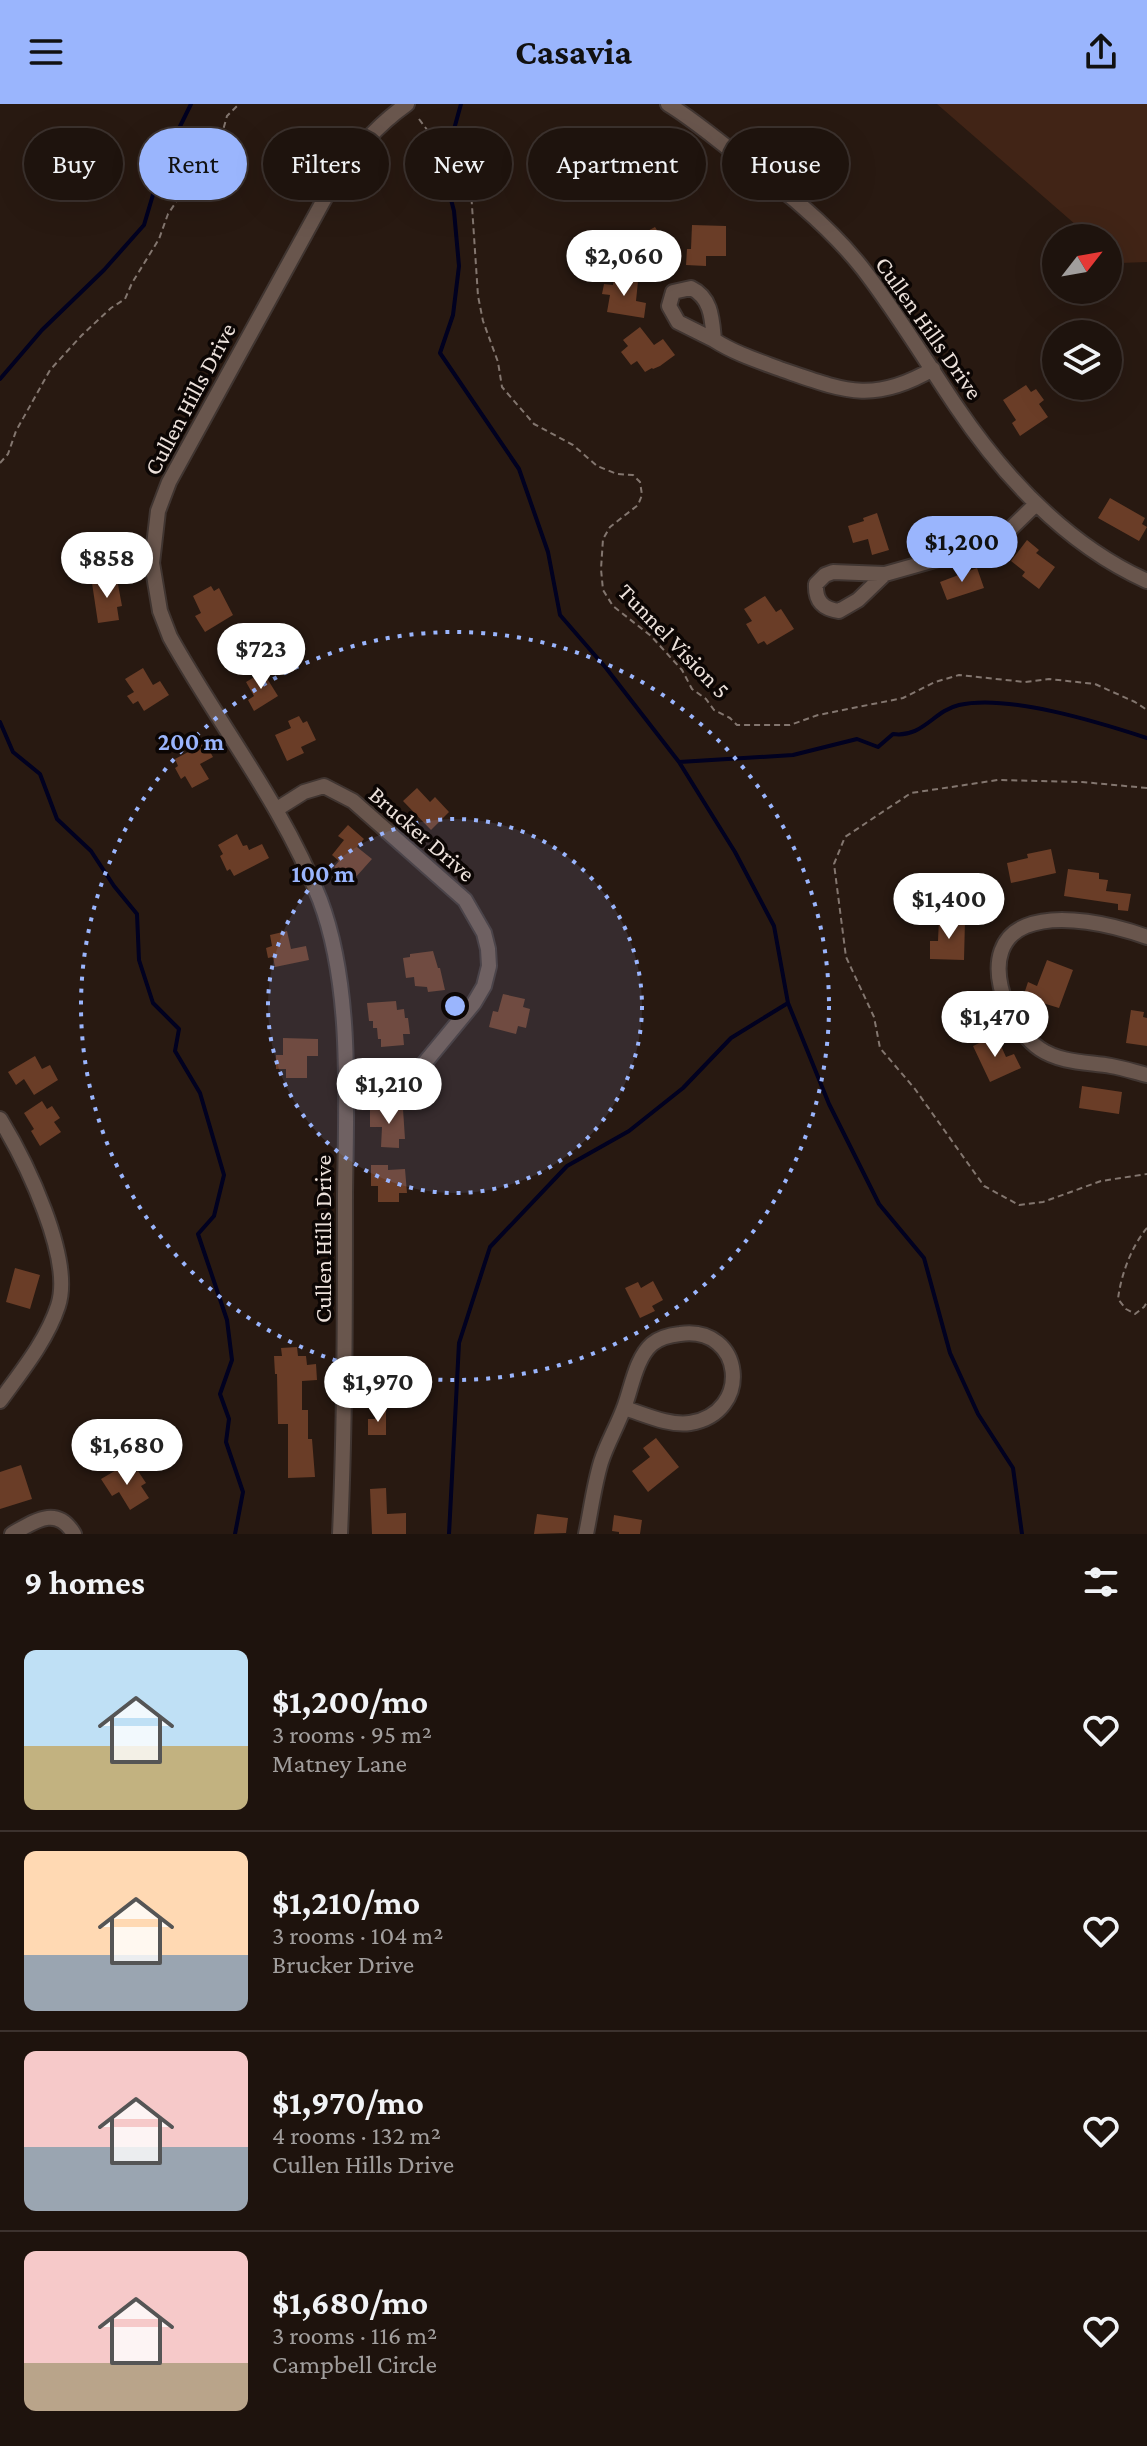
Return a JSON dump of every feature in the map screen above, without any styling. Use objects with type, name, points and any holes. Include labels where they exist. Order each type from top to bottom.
[{"type":"street","name":"Cullen Hills Drive","points":[[340,1534],[345,1345],[346,1082],[341,990],[333,946],[321,903],[299,850],[277,809],[170,637],[160,611],[152,563],[158,511],[181,456],[331,187],[361,146],[407,104]]},
{"type":"street","name":"Cullen Hills Drive","points":[[668,104],[760,172],[843,245],[865,271],[956,406],[1036,504],[1092,551],[1147,581]]},
{"type":"street","points":[[714,340],[732,352],[847,390],[893,388],[933,369]]},
{"type":"street","points":[[885,574],[1002,537],[1036,504]]},
{"type":"street","name":"Brucker Drive","points":[[277,809],[304,792],[324,786],[353,801],[465,900],[486,941],[489,966],[484,986],[474,1003],[413,1077],[389,1086],[346,1082]]},
{"type":"street","points":[[1147,937],[1085,922],[1057,920],[1035,923],[1016,931],[1004,947],[1000,958],[999,982],[1007,1009],[1025,1037],[1039,1048],[1062,1058],[1147,1075]]},
{"type":"street","points":[[0,1119],[28,1172],[47,1219],[63,1282],[59,1304],[50,1324],[0,1401]]},
{"type":"street","points":[[586,1534],[601,1462],[637,1368],[653,1343],[668,1336],[699,1334],[712,1338],[731,1363],[734,1377],[732,1390],[725,1402],[702,1419],[689,1423],[672,1422],[624,1408]]},
{"type":"street","points":[[12,1534],[42,1518],[57,1517],[68,1523],[74,1534]]},
{"type":"path","points":[[0,463],[8,454],[16,431],[50,370],[82,335],[125,299],[159,239],[168,214],[205,159],[218,148],[227,116],[239,104]]},
{"type":"path","name":"Tunnel Vision 5","points":[[419,119],[428,131],[451,144],[471,191],[478,296],[483,321],[498,362],[502,387],[534,424],[573,445],[597,466],[617,474],[633,475],[640,482],[642,495],[638,505],[610,527],[603,539],[603,590],[613,606],[651,636],[682,670],[692,689],[706,699],[714,710],[737,725],[790,725],[818,715],[903,698],[935,682],[959,675],[1025,682],[1049,679],[1095,684],[1147,710]]},
{"type":"path","points":[[1147,788],[1082,782],[998,780],[911,793],[845,837],[834,864],[846,957],[874,1017],[880,1048],[915,1089],[984,1186],[1019,1205],[1043,1202],[1101,1181],[1147,1174]]},
{"type":"path","points":[[1147,1228],[1136,1241],[1118,1299],[1135,1314],[1147,1302]]},
{"type":"shaded area","points":[[937,104],[1147,104],[1147,262],[1122,263],[1122,224],[1075,224]]},
{"type":"building","points":[[692,225],[726,226],[726,256],[706,256],[706,266],[686,265],[687,249],[691,249]]},
{"type":"building","points":[[655,227],[676,260],[659,269],[653,259],[637,268],[626,250],[632,246],[629,241]]},
{"type":"building","points":[[614,277],[638,281],[636,301],[646,303],[644,318],[607,312],[610,295],[602,294],[604,284],[613,285]]},
{"type":"building","points":[[640,327],[654,345],[663,339],[675,355],[645,372],[637,361],[631,365],[621,352],[628,346],[623,340]]},
{"type":"building","points":[[1026,385],[1031,392],[1036,389],[1044,400],[1039,404],[1048,417],[1020,436],[1012,423],[1016,420],[1003,400]]},
{"type":"building","points":[[1110,498],[1145,518],[1142,524],[1147,527],[1139,541],[1098,518]]},
{"type":"building","points":[[877,513],[889,550],[872,555],[868,539],[853,543],[848,526]]},
{"type":"building","points":[[1027,540],[1039,550],[1036,553],[1055,567],[1039,589],[1022,576],[1025,572],[1011,561]]},
{"type":"building","points":[[977,568],[984,588],[947,600],[940,582]]},
{"type":"building","points":[[117,579],[122,606],[117,607],[119,620],[98,623],[92,583]]},
{"type":"building","points":[[211,586],[214,591],[219,588],[233,615],[205,632],[195,616],[201,613],[193,596]]},
{"type":"building","points":[[765,596],[776,612],[781,609],[794,629],[767,645],[764,641],[758,644],[746,624],[752,621],[744,609]]},
{"type":"building","points":[[143,668],[153,685],[160,681],[169,695],[144,711],[138,701],[133,704],[127,696],[134,692],[125,679]]},
{"type":"building","points":[[263,672],[278,696],[254,711],[248,700],[254,696],[246,682]]},
{"type":"building","points":[[299,716],[303,723],[307,721],[316,740],[301,747],[304,753],[287,761],[275,735],[291,728],[288,721]]},
{"type":"building","points":[[205,743],[213,757],[200,764],[209,779],[192,788],[185,776],[181,779],[175,768],[178,766],[175,759]]},
{"type":"building","points":[[417,788],[430,802],[435,797],[449,812],[431,830],[403,801]]},
{"type":"building","points":[[348,825],[364,839],[357,847],[372,859],[355,878],[347,872],[344,876],[334,867],[339,861],[332,855],[344,840],[338,836]]},
{"type":"building","points":[[237,834],[249,850],[262,844],[269,858],[234,876],[230,869],[227,871],[218,845]]},
{"type":"building","points":[[1051,849],[1056,873],[1011,883],[1007,863],[1028,858],[1027,854]]},
{"type":"building","points":[[1068,869],[1099,873],[1099,879],[1108,880],[1106,891],[1131,894],[1128,911],[1118,910],[1118,904],[1064,896]]},
{"type":"building","points":[[939,919],[965,920],[964,960],[930,959],[930,941],[938,941]]},
{"type":"building","points":[[287,931],[291,949],[306,946],[309,960],[275,967],[273,957],[268,958],[266,948],[272,946],[270,935]]},
{"type":"building","points":[[433,951],[445,990],[428,992],[427,987],[415,986],[414,977],[406,978],[403,958]]},
{"type":"building","points":[[1047,960],[1073,970],[1059,1008],[1023,997],[1028,982],[1037,986]]},
{"type":"building","points":[[503,994],[525,999],[523,1007],[530,1009],[526,1028],[518,1026],[516,1034],[489,1027],[493,1011],[498,1012]]},
{"type":"building","points":[[396,1001],[397,1010],[404,1009],[405,1018],[408,1018],[410,1034],[403,1034],[404,1045],[381,1047],[377,1028],[373,1028],[373,1021],[369,1021],[367,1003]]},
{"type":"building","points":[[1131,1010],[1144,1012],[1143,1017],[1147,1018],[1147,1046],[1126,1043]]},
{"type":"building","points":[[996,1035],[1006,1057],[1014,1054],[1021,1068],[990,1082],[973,1046]]},
{"type":"building","points":[[283,1038],[318,1039],[318,1056],[307,1056],[307,1078],[286,1078],[286,1069],[276,1069],[276,1055],[283,1055]]},
{"type":"building","points":[[35,1056],[42,1069],[50,1065],[58,1080],[34,1095],[24,1079],[16,1085],[8,1072]]},
{"type":"building","points":[[1082,1086],[1122,1092],[1119,1114],[1079,1108]]},
{"type":"building","points":[[42,1101],[47,1109],[52,1106],[60,1118],[54,1122],[61,1132],[40,1146],[24,1113]]},
{"type":"building","points":[[370,1109],[403,1109],[405,1139],[399,1139],[399,1148],[381,1147],[382,1127],[370,1127]]},
{"type":"building","points":[[371,1165],[388,1165],[388,1170],[405,1169],[407,1193],[399,1193],[399,1202],[378,1202],[378,1186],[371,1186]]},
{"type":"building","points":[[15,1268],[40,1275],[30,1309],[6,1302]]},
{"type":"building","points":[[653,1281],[663,1300],[652,1306],[655,1311],[640,1318],[625,1288],[638,1282],[641,1288]]},
{"type":"building","points":[[297,1347],[298,1356],[306,1356],[307,1365],[316,1364],[317,1380],[302,1381],[302,1410],[308,1410],[308,1439],[312,1439],[315,1477],[288,1478],[288,1424],[278,1424],[274,1356],[282,1356],[281,1348]]},
{"type":"building","points":[[376,1410],[386,1410],[386,1435],[368,1435],[368,1419],[375,1419]]},
{"type":"building","points":[[656,1438],[679,1467],[648,1492],[632,1471],[650,1457],[643,1448]]},
{"type":"building","points":[[21,1465],[32,1499],[0,1509],[0,1472]]},
{"type":"building","points":[[118,1469],[121,1475],[130,1470],[133,1474],[138,1471],[146,1483],[141,1486],[149,1498],[130,1510],[119,1492],[112,1496],[101,1479]]},
{"type":"building","points":[[386,1488],[387,1514],[406,1513],[406,1534],[372,1534],[370,1489]]},
{"type":"building","points":[[537,1514],[568,1518],[566,1533],[534,1534]]},
{"type":"building","points":[[614,1515],[642,1520],[640,1534],[612,1531]]},
{"type":"waterway","points":[[0,379],[42,330],[104,270],[144,225],[163,161],[191,104]]},
{"type":"waterway","points":[[461,104],[443,169],[454,211],[459,266],[453,315],[440,353],[519,469],[548,552],[560,615],[606,668],[679,762],[735,852],[774,926],[788,1003],[829,1104],[879,1204],[924,1258],[950,1353],[978,1414],[1013,1468],[1022,1534]]},
{"type":"waterway","points":[[679,762],[793,755],[857,739],[878,747],[893,734],[912,732],[950,708],[979,703],[1002,703],[1053,711],[1147,738]]},
{"type":"waterway","points":[[0,722],[13,752],[40,774],[57,819],[91,851],[137,914],[139,960],[153,1003],[179,1029],[175,1051],[200,1093],[224,1175],[214,1216],[198,1234],[227,1320],[232,1360],[220,1394],[229,1419],[226,1442],[243,1492],[235,1534]]},
{"type":"waterway","points":[[449,1534],[459,1343],[490,1247],[567,1166],[629,1131],[683,1088],[731,1038],[788,1003]]}]
